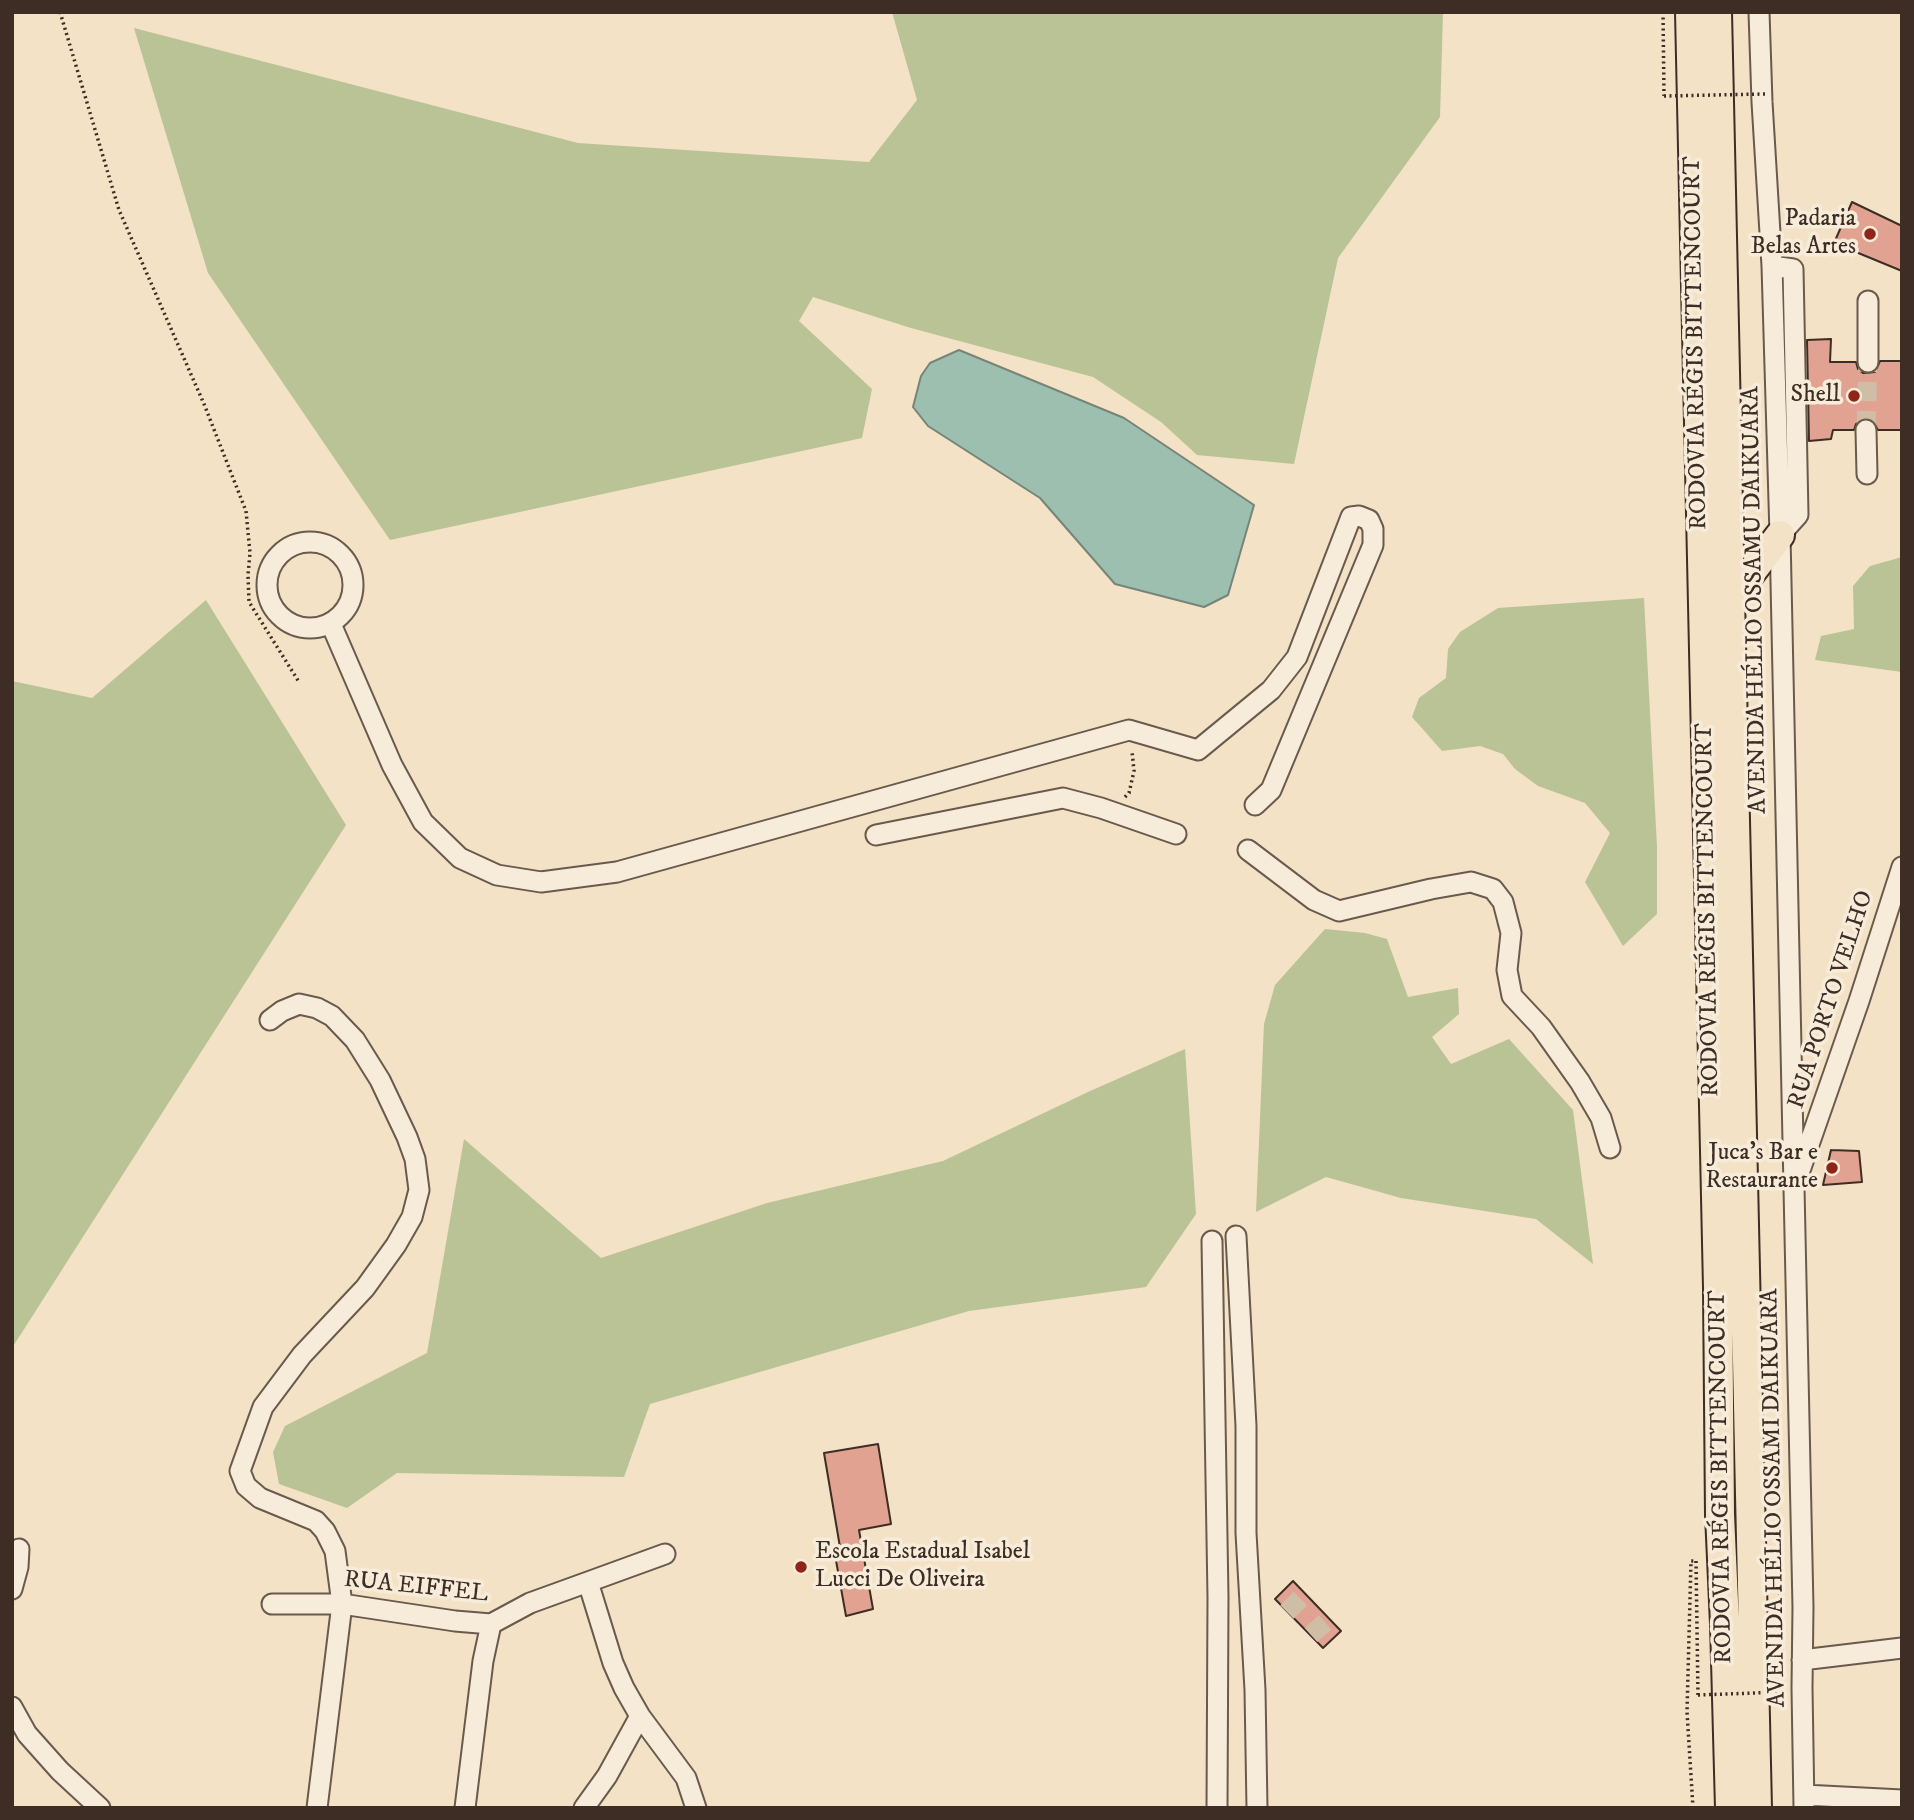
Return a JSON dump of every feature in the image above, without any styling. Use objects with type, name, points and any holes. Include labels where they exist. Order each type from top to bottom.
[{"type":"highway","name":"RODOVIA RÉGIS BITTENCOURT","points":[[1690,12],[1718,1287],[1720,1515],[1726,1624],[1730,1808]]},
{"type":"highway","name":"RODOVIA RÉGIS BITTENCOURT","points":[[1717,12],[1757,1808]]},
{"type":"highway","points":[[1730,600],[1789,525]]},
{"type":"street","name":"AVENIDA HÉLIO OSSAMU DAIKUARA","points":[[1759,12],[1762,102],[1789,525],[1794,1187]]},
{"type":"street","points":[[1772,266],[1793,269],[1789,525]]},
{"type":"street","points":[[1868,300],[1868,362]]},
{"type":"street","points":[[1866,430],[1867,474]]},
{"type":"street","points":[[331,624],[391,765],[423,822],[460,858],[496,875],[541,882],[617,872],[1129,730],[1198,750],[1271,690],[1297,657],[1350,517],[1359,516],[1369,520],[1373,529],[1373,545],[1271,790],[1255,806]]},
{"type":"street","points":[[314,541],[335,548],[349,565],[354,587],[348,608],[331,624],[318,628],[297,627],[279,616],[268,598],[267,577],[275,558],[292,545],[314,541]]},
{"type":"street","points":[[876,835],[1063,798],[1176,834]]},
{"type":"street","points":[[1248,850],[1314,900],[1339,911],[1431,889],[1471,883],[1493,889],[1503,902],[1511,933],[1507,970],[1512,996],[1541,1027],[1580,1082],[1601,1118],[1610,1149]]},
{"type":"street","name":"RUA PORTO VELHO","points":[[1794,1187],[1902,867]]},
{"type":"street","points":[[270,1020],[299,1004],[317,1008],[332,1016],[355,1040],[380,1080],[407,1137],[415,1159],[419,1189],[412,1217],[397,1245],[365,1288],[302,1355],[264,1407],[240,1471],[246,1486],[260,1498],[316,1521],[325,1531],[335,1551],[342,1604],[317,1808]]},
{"type":"street","name":"AVENIDA HÉLIO OSSAMI DAIKUARA","points":[[1794,1187],[1803,1607],[1804,1801]]},
{"type":"street","points":[[1236,1236],[1246,1426],[1246,1533],[1255,1690],[1257,1808]]},
{"type":"street","points":[[1212,1241],[1218,1597],[1217,1808]]},
{"type":"street","points":[[12,1589],[18,1567],[19,1549]]},
{"type":"street","name":"RUA EIFFEL","points":[[272,1604],[342,1604],[491,1624],[530,1603],[665,1554]]},
{"type":"street","points":[[588,1582],[613,1662],[640,1716],[686,1778],[696,1808]]},
{"type":"street","points":[[465,1808],[483,1661],[491,1624]]},
{"type":"street","points":[[1802,1660],[1902,1648]]},
{"type":"street","points":[[12,1707],[27,1734],[60,1771],[100,1808]]},
{"type":"street","points":[[584,1808],[607,1776],[640,1716]]},
{"type":"street","points":[[1804,1801],[1902,1800]]},
{"type":"path","points":[[60,12],[119,210],[204,404],[246,511],[250,553],[247,575],[249,602],[299,682]]},
{"type":"path","points":[[1663,12],[1664,96],[1765,94]]},
{"type":"path","points":[[1113,812],[1129,793],[1134,771],[1132,752],[1121,732]]},
{"type":"path","points":[[1693,1808],[1687,1712],[1691,1561],[1696,1561],[1698,1695],[1783,1692],[1783,1679]]},
{"type":"path","points":[[1779,1564],[1782,1654]]},
{"type":"shaded area","points":[[892,12],[1443,12],[1440,117],[1338,258],[1294,464],[1197,455],[1161,422],[1093,377],[911,328],[813,297],[799,321],[872,389],[862,438],[390,540],[208,273],[134,28],[578,143],[869,162],[917,100]]},
{"type":"shaded area","points":[[959,350],[1124,418],[1254,505],[1228,595],[1204,607],[1115,584],[1040,498],[928,426],[913,407],[921,376],[930,363]]},
{"type":"shaded area","points":[[1902,557],[1902,672],[1815,660],[1821,636],[1854,629],[1853,586],[1870,566]]},
{"type":"shaded area","points":[[1644,598],[1657,847],[1657,914],[1623,946],[1585,882],[1610,833],[1585,803],[1538,786],[1515,769],[1503,754],[1480,746],[1442,751],[1412,717],[1419,698],[1446,678],[1448,649],[1460,632],[1498,608]]},
{"type":"shaded area","points":[[206,600],[346,825],[12,1348],[12,681],[92,698]]},
{"type":"shaded area","points":[[1325,929],[1365,933],[1387,939],[1408,997],[1458,988],[1459,1014],[1432,1037],[1451,1064],[1509,1039],[1573,1110],[1593,1264],[1536,1219],[1401,1198],[1326,1177],[1256,1212],[1264,1024],[1275,985]]},
{"type":"shaded area","points":[[1185,1049],[1196,1214],[1146,1287],[969,1311],[650,1404],[624,1477],[397,1473],[347,1508],[279,1484],[273,1452],[285,1426],[427,1353],[464,1139],[601,1258],[767,1203],[943,1161]]},
{"type":"building","name":"Padaria Belas Artes","points":[[1852,202],[1902,226],[1902,271],[1834,243]]},
{"type":"building","name":"Shell","points":[[1831,339],[1830,362],[1856,362],[1863,373],[1875,372],[1880,361],[1902,361],[1902,430],[1878,430],[1872,420],[1865,418],[1856,424],[1854,430],[1833,430],[1831,439],[1809,441],[1807,340]]},
{"type":"building","points":[[1831,1150],[1859,1151],[1862,1182],[1823,1185]]},
{"type":"building","points":[[878,1444],[891,1524],[859,1530],[873,1609],[846,1616],[835,1555],[841,1553],[824,1453]]},
{"type":"building","points":[[1293,1581],[1341,1631],[1323,1648],[1275,1599]]},
{"type":"tunnel","points":[[1866,430],[1868,362]]},
{"type":"tunnel","points":[[1287,1612],[1305,1594]]},
{"type":"tunnel","points":[[1311,1635],[1330,1618]]},
{"type":"place","name":"Padaria Belas Artes","points":[[1870,234]]},
{"type":"place","name":"Shell","points":[[1854,396]]},
{"type":"place","name":"Juca's Bar e Restaurante","points":[[1832,1168]]},
{"type":"place","name":"Escola Estadual Isabel Lucci De Oliveira","points":[[801,1567]]}]
